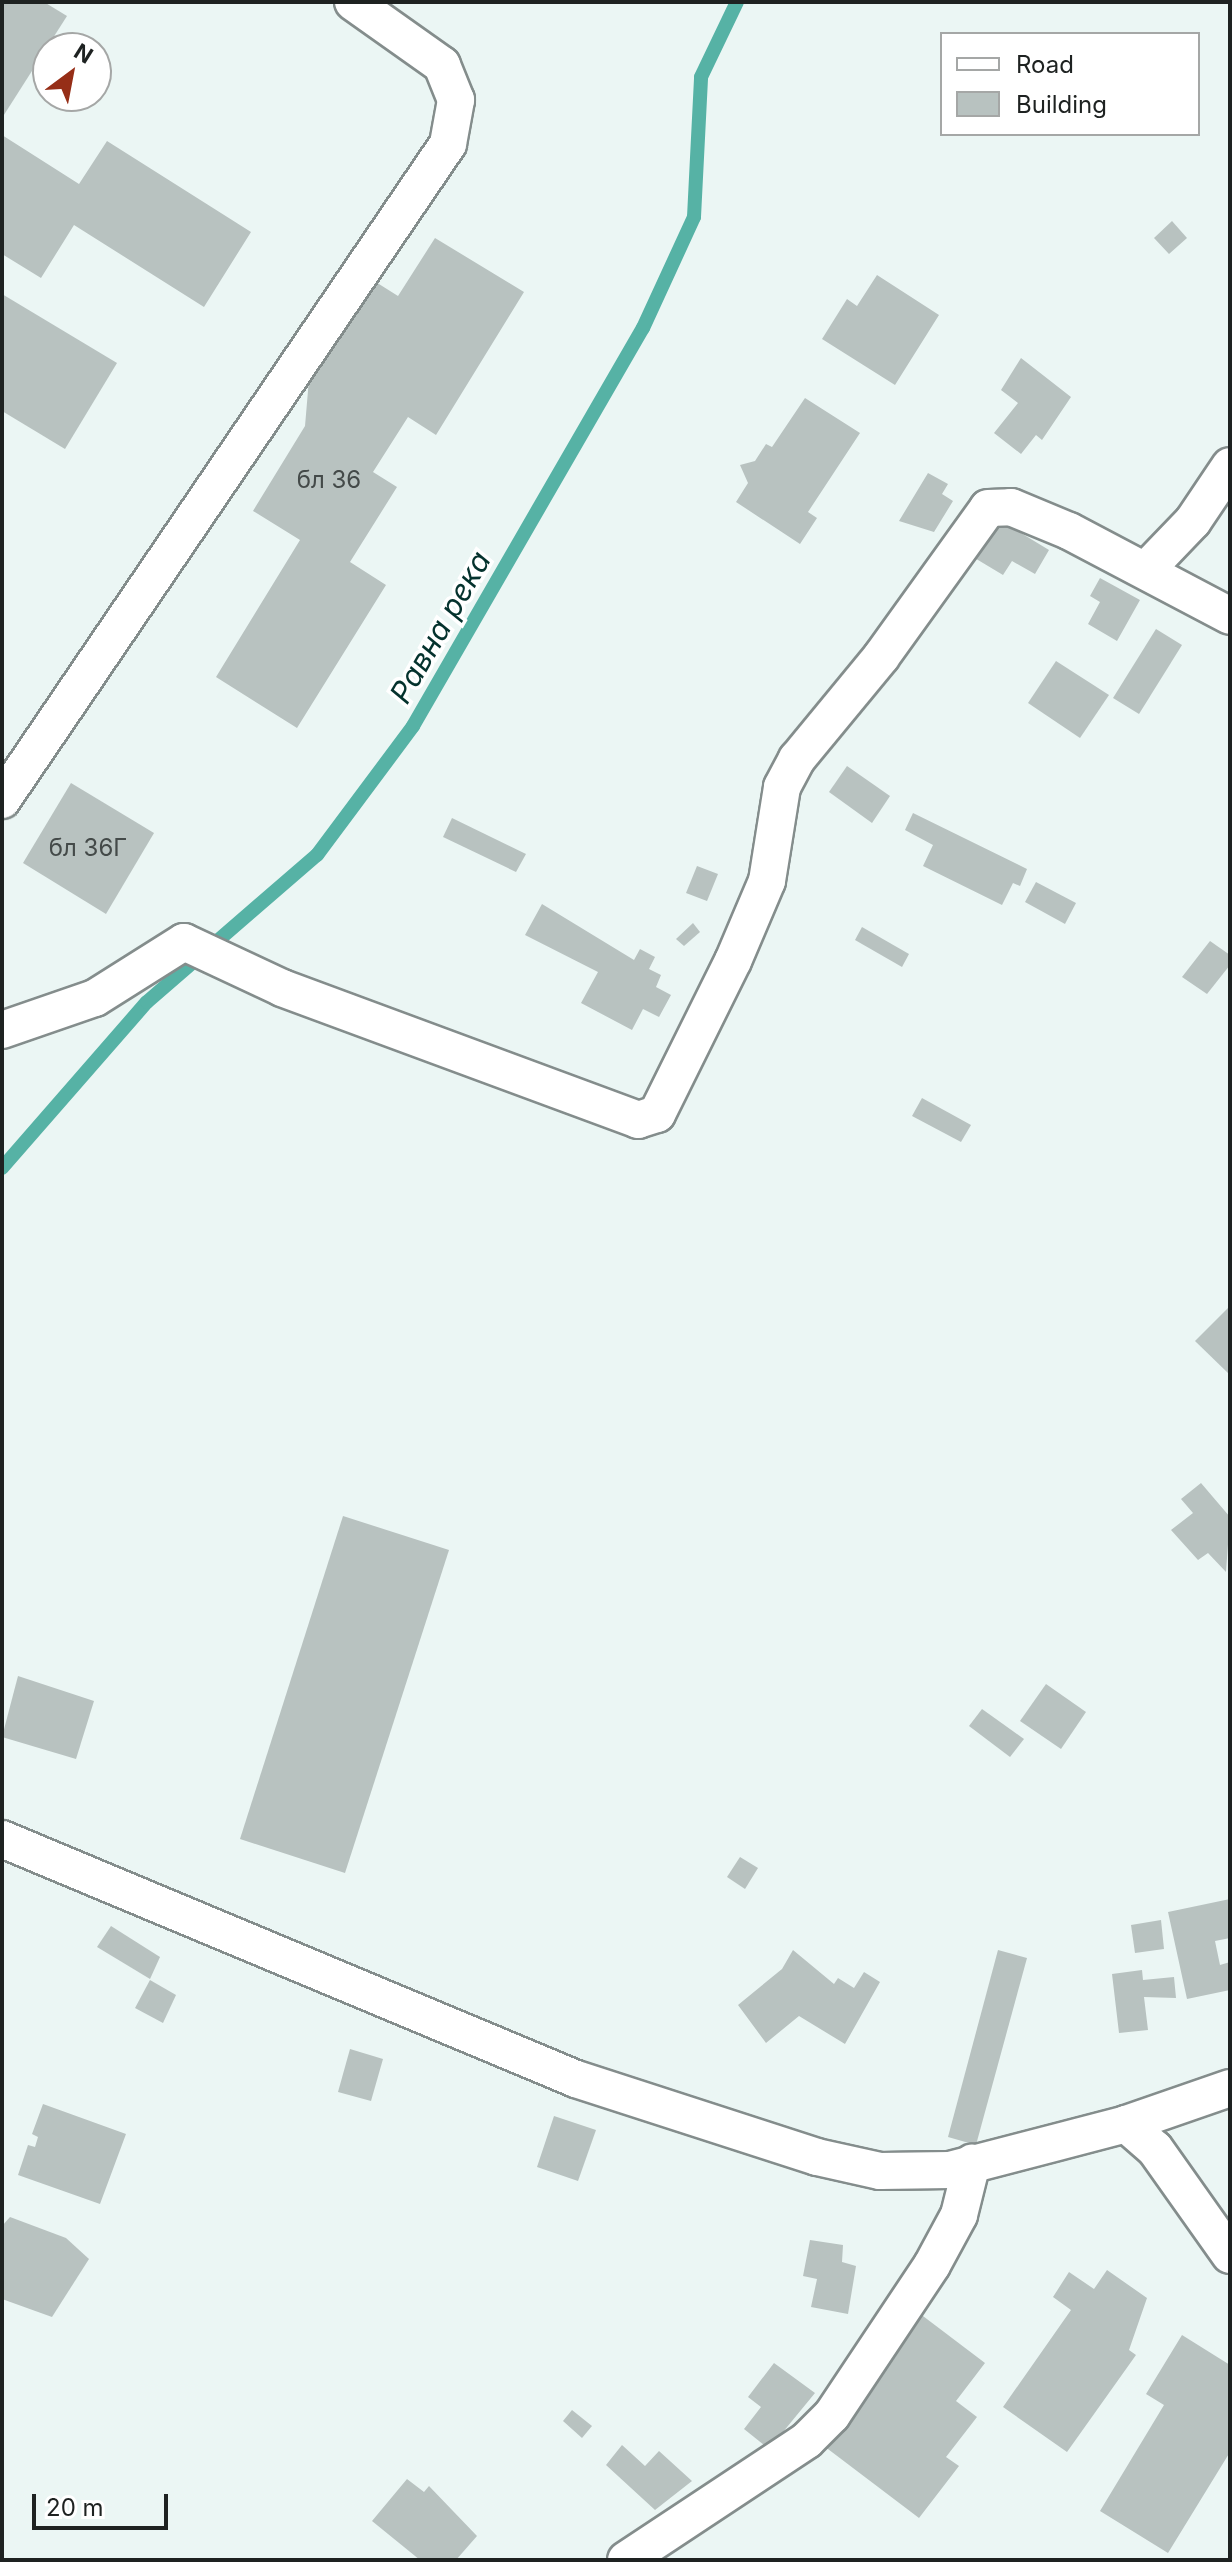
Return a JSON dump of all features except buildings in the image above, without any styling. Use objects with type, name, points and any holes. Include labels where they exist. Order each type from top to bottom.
[{"type":"street","points":[[2,800],[448,144],[456,100],[442,65],[353,2]]},
{"type":"street","points":[[1147,569],[1193,521],[1230,466]]},
{"type":"street","points":[[2,1030],[95,998],[184,942],[243,965],[282,988],[618,1117],[638,1120],[657,1114],[767,881],[782,787],[973,523],[988,508],[1011,507],[1147,569],[1230,616]]},
{"type":"street","points":[[2,1839],[576,2079],[880,2171],[972,2163],[1126,2124],[1230,2088]]},
{"type":"street","points":[[1126,2124],[1155,2149],[1230,2255]]},
{"type":"street","points":[[630,2558],[807,2440],[832,2415],[932,2265],[959,2215],[972,2163]]},
{"type":"waterway","name":"Равна река","points":[[2,1168],[147,1002],[317,855],[413,726],[643,328],[694,217],[701,77],[737,2]]}]
